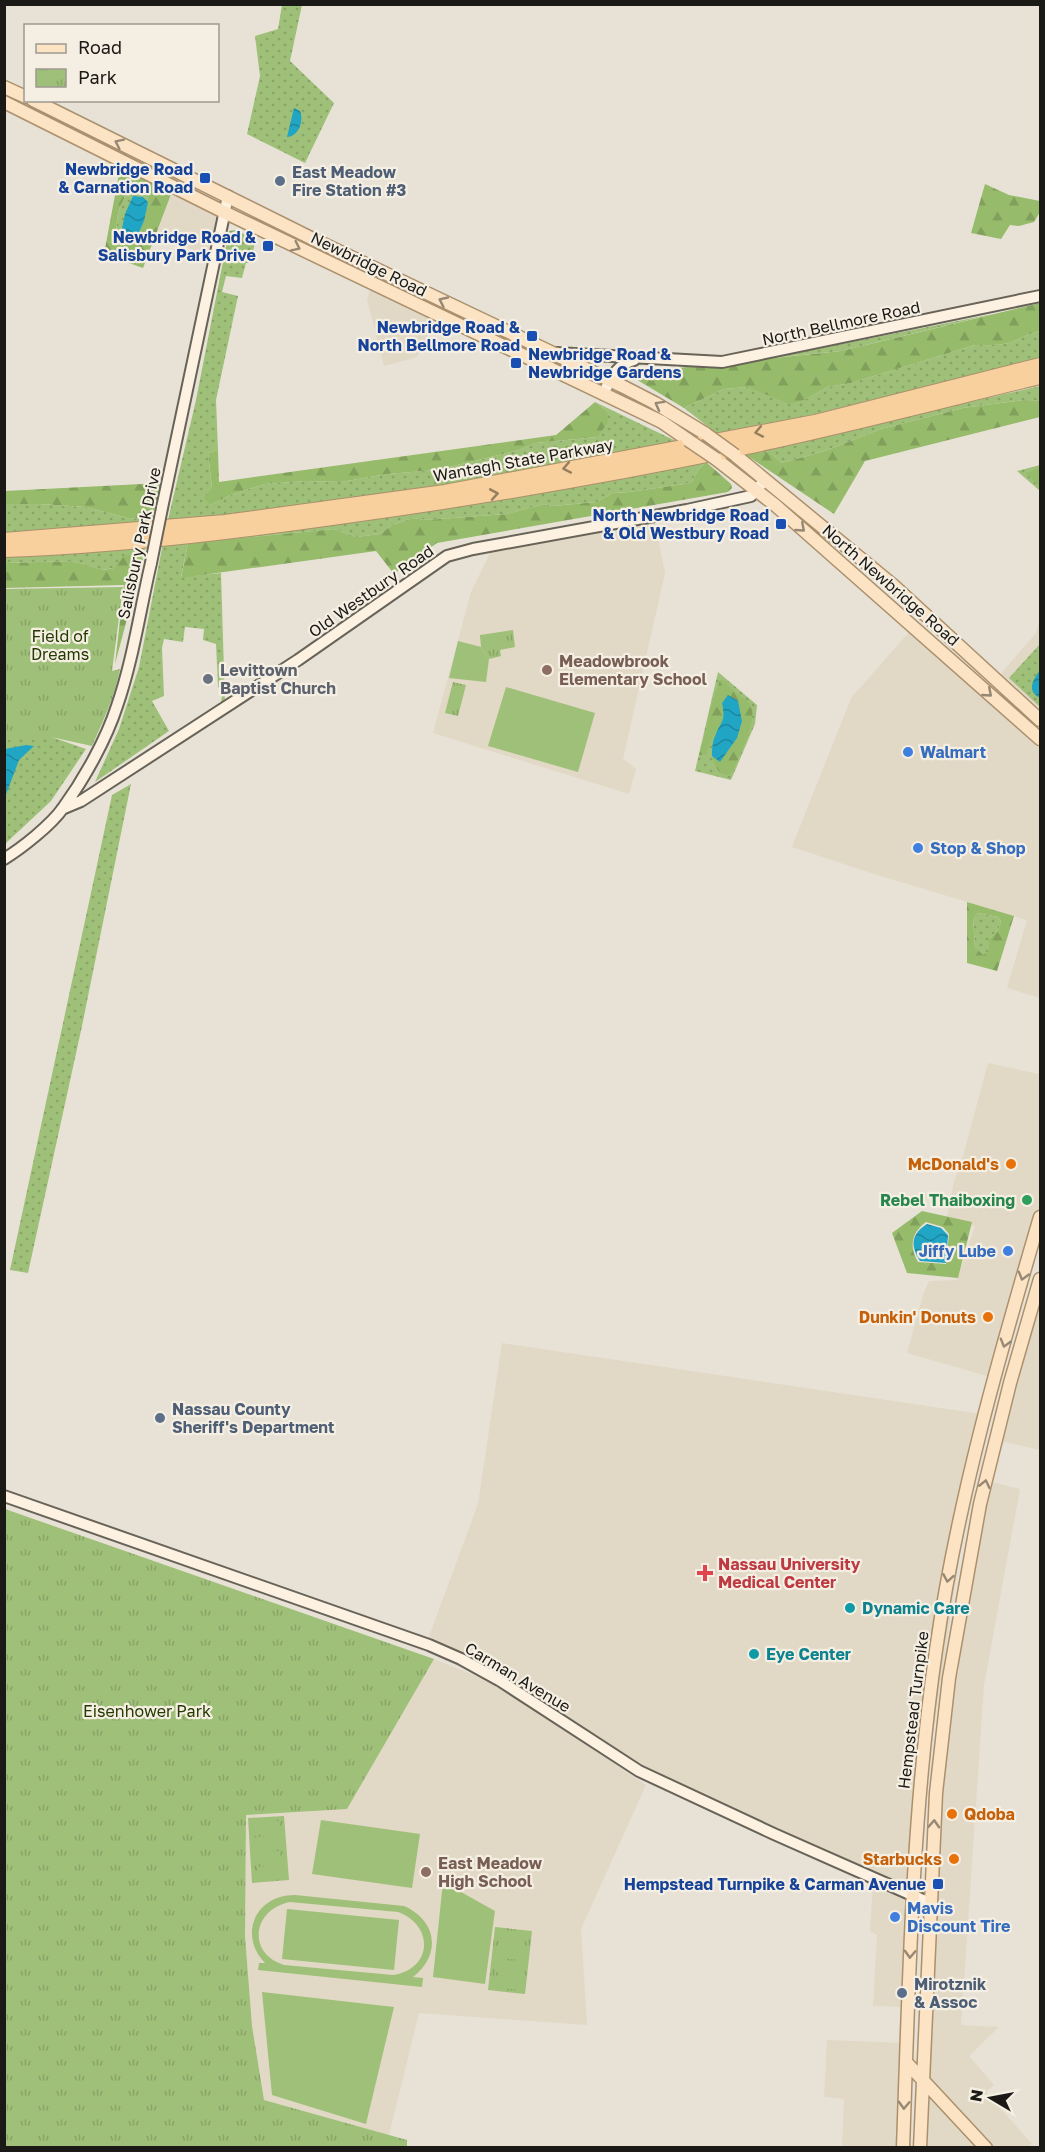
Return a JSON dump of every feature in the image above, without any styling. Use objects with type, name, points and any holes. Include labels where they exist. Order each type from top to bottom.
[{"type":"highway","name":"Wantagh State Parkway","points":[[4,540],[225,522],[445,492],[815,422],[1041,365]]},
{"type":"highway","name":"Wantagh State Parkway","points":[[4,550],[130,542],[251,529],[456,501],[743,448],[1041,377]]},
{"type":"main road","points":[[4,87],[24,96]]},
{"type":"main road","name":"Newbridge Road","points":[[4,102],[224,212],[662,422],[716,459]]},
{"type":"main road","points":[[36,118],[38,103]]},
{"type":"main road","name":"Newbridge Road","points":[[38,103],[322,244],[610,380],[655,403],[706,434],[735,455]]},
{"type":"main road","name":"Salisbury Park Drive","points":[[4,859],[20,849],[62,809],[96,755],[118,705],[151,563],[228,196]]},
{"type":"main road","name":"North Bellmore Road","points":[[552,353],[710,363],[735,360],[1041,296]]},
{"type":"main road","name":"North Bellmore Road","points":[[603,394],[621,365],[633,360],[646,360]]},
{"type":"main road","name":"North Newbridge Road","points":[[735,455],[894,586],[1041,720]]},
{"type":"main road","name":"North Newbridge Road","points":[[716,459],[757,490],[1041,739]]},
{"type":"main road","name":"Old Westbury Road","points":[[62,809],[81,801],[195,729],[447,556],[473,549],[751,496],[765,480]]},
{"type":"main road","points":[[1019,720],[1030,710]]},
{"type":"main road","name":"Hempstead Turnpike","points":[[903,2148],[912,1896],[918,1795],[929,1702],[957,1532],[981,1428],[1036,1247],[1041,1217]]},
{"type":"main road","name":"Hempstead Turnpike","points":[[920,2148],[930,1903],[939,1759],[960,1608],[973,1536],[997,1432],[1041,1279]]},
{"type":"main road","name":"Carman Avenue","points":[[4,1496],[453,1655],[499,1680],[639,1771],[930,1903]]},
{"type":"main road","points":[[906,2062],[986,2148]]},
{"type":"shaded area","points":[[173,189],[219,215],[210,258],[156,232]]},
{"type":"shaded area","points":[[372,285],[437,316],[417,357],[384,366],[367,299]]},
{"type":"shaded area","name":"Meadowbrook Elementary School","points":[[655,522],[665,573],[623,759],[636,769],[629,794],[433,733],[471,592],[490,553]]},
{"type":"shaded area","points":[[1040,618],[1040,714],[997,678],[1036,633]]},
{"type":"shaded area","points":[[910,631],[1040,743],[1040,998],[1007,988],[1027,920],[792,847],[851,698]]},
{"type":"shaded area","points":[[988,1063],[1038,1074],[1040,1067],[1040,1217],[994,1378],[907,1353],[929,1281],[957,1280],[975,1226],[946,1221],[954,1181],[962,1160]]},
{"type":"shaded area","points":[[1040,1302],[1040,1450],[1000,1441]]},
{"type":"shaded area","name":"Nassau University Medical Center","points":[[502,1343],[981,1414],[910,1887],[720,1806],[650,1769],[427,1642],[478,1504]]},
{"type":"shaded area","points":[[992,1482],[1020,1489],[984,1685],[961,2025],[999,2027],[969,2056],[994,2085],[986,2092],[1032,2144],[1028,2147],[994,2147],[929,2077],[941,1798],[955,1682],[959,1671],[958,1659]]},
{"type":"shaded area","name":"East Meadow High School","points":[[434,1659],[496,1684],[646,1785],[581,1929],[587,2025],[419,2013],[389,2135],[264,2100],[252,2026],[245,1936],[246,1815],[347,1809]]},
{"type":"shaded area","points":[[873,1884],[910,1901],[907,2007],[873,2006],[877,1935],[870,1931]]},
{"type":"shaded area","points":[[827,2040],[906,2043],[901,2147],[842,2147],[844,2099],[824,2097]]},
{"type":"shaded area","points":[[923,2079],[986,2147],[920,2147]]},
{"type":"green space","points":[[282,5],[302,5],[290,61],[334,103],[305,163],[247,134],[260,76],[255,36],[278,29]]},
{"type":"green space","points":[[121,163],[173,189],[143,268],[104,254]],"holes":[[[130,191],[148,198],[133,242],[119,240],[117,234],[118,214]]]},
{"type":"green space","points":[[985,184],[1009,195],[1040,201],[1040,212],[1034,222],[1019,226],[1010,225],[1001,239],[971,233]]},
{"type":"green space","points":[[130,191],[148,198],[133,242],[119,240],[117,234],[120,207]]},
{"type":"green space","points":[[235,230],[256,239],[250,263],[246,263],[242,278],[226,276],[222,292],[238,296],[216,400],[218,450],[208,453],[212,488],[210,505],[233,494],[265,484],[306,481],[341,482],[387,474],[437,470],[519,450],[535,443],[598,437],[607,411],[595,402],[680,443],[446,486],[167,524],[196,400],[229,231]]},
{"type":"green space","points":[[1040,303],[1040,331],[1009,343],[975,345],[851,383],[827,387],[807,399],[789,404],[748,387],[724,389],[684,408],[624,372],[627,369],[648,371],[841,351]]},
{"type":"green space","points":[[993,314],[841,351],[771,358]]},
{"type":"green space","points":[[1040,331],[1040,358],[739,433],[729,431],[719,435],[684,408],[724,389],[748,387],[767,393],[807,399],[827,387],[851,383],[975,345],[1009,343]]},
{"type":"green space","points":[[1040,386],[1040,401],[1023,400],[963,408],[881,429],[825,451],[782,463],[770,453],[743,453]]},
{"type":"green space","points":[[616,391],[642,401],[703,438],[695,440],[615,394]]},
{"type":"green space","points":[[1023,400],[1040,401],[1040,417],[865,461],[834,514],[743,453],[770,453],[782,463],[825,451],[881,429],[963,408]]},
{"type":"green space","points":[[595,402],[607,411],[608,422],[598,437],[535,443],[519,450],[437,470],[387,474],[341,482],[306,481],[265,484],[233,494],[210,505],[204,498],[212,488],[208,453],[218,450],[219,482],[556,435]]},
{"type":"green space","points":[[706,462],[698,470],[691,483],[613,493],[597,502],[552,506],[544,504],[507,514],[426,520],[413,518],[392,525],[380,534],[356,537],[334,529],[188,543],[181,577],[221,573],[225,704],[221,705],[222,694],[218,686],[216,644],[203,640],[204,629],[185,627],[183,642],[164,639],[162,648],[164,696],[152,701],[169,731],[95,782],[119,729],[139,667],[163,543],[446,509]]},
{"type":"green space","points":[[706,462],[731,484],[732,488],[728,492],[437,543],[394,574],[376,551],[181,578],[188,543],[334,529],[356,537],[380,534],[392,525],[413,518],[426,520],[507,514],[544,504],[552,506],[597,502],[613,493],[691,483],[698,470]]},
{"type":"green space","points":[[1040,465],[1040,491],[1017,471]]},
{"type":"green space","points":[[1040,468],[1040,487],[1025,473]]},
{"type":"green space","points":[[161,483],[152,519],[128,518],[86,507],[5,504],[5,491]]},
{"type":"green space","points":[[4,504],[86,507],[128,518],[152,519],[150,526],[5,534]]},
{"type":"green space","points":[[146,544],[143,559],[135,554],[114,568],[102,570],[72,561],[5,563],[5,554]]},
{"type":"green space","points":[[135,554],[143,559],[115,664],[124,585],[5,588],[5,563],[72,561],[103,570],[114,568],[124,556]]},
{"type":"green space","name":"Field of Dreams","points":[[123,587],[112,671],[120,669],[112,699],[92,746],[51,737],[5,739],[5,589]]},
{"type":"green space","points":[[513,630],[515,647],[500,650],[501,656],[489,659],[481,647],[480,635]]},
{"type":"green space","points":[[458,641],[481,647],[489,659],[486,682],[449,678]]},
{"type":"green space","points":[[1040,644],[1040,707],[1009,678]]},
{"type":"green space","points":[[718,672],[757,705],[755,724],[731,780],[695,771]]},
{"type":"green space","points":[[720,680],[726,681],[749,703],[752,709],[747,738],[731,774],[727,775],[718,770],[712,756],[720,762],[737,738],[722,703],[724,712],[720,728],[716,731],[705,755],[699,755],[710,709]]},
{"type":"green space","points":[[453,682],[466,685],[458,716],[445,713]]},
{"type":"green space","points":[[506,687],[595,713],[578,772],[488,746]]},
{"type":"green space","points":[[46,735],[86,749],[51,801],[5,844],[5,738]]},
{"type":"green space","points":[[131,784],[82,1026],[28,1273],[10,1270],[112,795]]},
{"type":"green space","points":[[967,902],[1014,916],[997,971],[967,963]],"holes":[[[978,913],[998,917],[1001,921],[999,929],[989,939],[989,951],[983,955],[975,947],[973,919]]]},
{"type":"green space","points":[[978,913],[998,917],[1001,921],[999,929],[989,939],[990,951],[983,956],[975,947],[973,919]]},
{"type":"green space","points":[[922,1211],[972,1222],[958,1278],[907,1273],[892,1233]],"holes":[[[926,1222],[943,1227],[949,1234],[946,1264],[918,1262],[913,1251],[913,1241],[917,1231]]]},
{"type":"green space","name":"Eisenhower Park","points":[[5,1509],[434,1659],[347,1809],[246,1815],[245,1936],[252,2026],[264,2100],[407,2140],[407,2147],[5,2147]]},
{"type":"green space","points":[[284,1816],[289,1880],[252,1883],[248,1818]]},
{"type":"green space","points":[[321,1820],[420,1834],[412,1888],[312,1874]]},
{"type":"green space","points":[[278,1821],[279,1832],[255,1834],[254,1822]]},
{"type":"green space","points":[[279,1836],[280,1847],[256,1849],[255,1837]]},
{"type":"green space","points":[[280,1851],[281,1862],[257,1864],[256,1852]]},
{"type":"green space","points":[[281,1866],[282,1877],[258,1879],[257,1867]]},
{"type":"green space","points":[[443,1882],[495,1911],[485,1984],[433,1977]]},
{"type":"green space","points":[[295,1895],[404,1906],[415,1912],[424,1920],[432,1939],[428,1959],[413,1977],[423,1978],[422,1987],[258,1970],[259,1963],[265,1963],[253,1941],[252,1929],[255,1919],[261,1909],[281,1897]],"holes":[[[290,1902],[398,1912],[410,1918],[418,1927],[424,1946],[415,1965],[393,1975],[284,1965],[272,1959],[259,1942],[262,1922],[268,1913]]]},
{"type":"green space","points":[[287,1909],[399,1920],[394,1970],[282,1959]]},
{"type":"green space","points":[[495,1927],[532,1931],[525,1994],[488,1990]]},
{"type":"green space","points":[[501,1932],[525,1934],[524,1946],[500,1943]]},
{"type":"green space","points":[[499,1946],[523,1949],[522,1960],[498,1958]]},
{"type":"green space","points":[[498,1961],[522,1964],[520,1975],[496,1972]]},
{"type":"green space","points":[[496,1976],[520,1979],[519,1990],[495,1987]]},
{"type":"green space","points":[[262,1992],[394,2007],[366,2124],[272,2095]]},
{"type":"water","points":[[294,108],[300,111],[301,123],[295,134],[287,137]]},
{"type":"water","points":[[133,196],[143,197],[148,202],[144,221],[136,239],[127,241],[120,238],[125,214]]},
{"type":"water","points":[[1040,670],[1040,698],[1033,692],[1032,685]]},
{"type":"water","points":[[728,695],[738,701],[742,721],[737,738],[720,762],[712,756],[712,746],[723,718],[722,703]]},
{"type":"water","points":[[26,745],[34,746],[19,760],[5,797],[5,749]]},
{"type":"water","points":[[927,1224],[941,1228],[948,1235],[946,1263],[920,1261],[917,1256],[914,1245],[915,1236]]},
{"type":"place","name":"Newbridge Road & Carnation Road","points":[[205,178]]},
{"type":"place","name":"East Meadow Fire Station #3","points":[[280,181]]},
{"type":"place","name":"Newbridge Road & Salisbury Park Drive","points":[[268,246]]},
{"type":"place","name":"Newbridge Road & North Bellmore Road","points":[[532,336]]},
{"type":"place","name":"Newbridge Road & Newbridge Gardens","points":[[516,363]]},
{"type":"place","name":"North Newbridge Road & Old Westbury Road","points":[[781,524]]},
{"type":"place","name":"Meadowbrook Elementary School","points":[[547,670]]},
{"type":"place","name":"Levittown Baptist Church","points":[[208,679]]},
{"type":"place","name":"Walmart","points":[[908,752]]},
{"type":"place","name":"Stop & Shop","points":[[918,848]]},
{"type":"place","name":"McDonald's","points":[[1011,1164]]},
{"type":"place","name":"Rebel Thaiboxing","points":[[1027,1200]]},
{"type":"place","name":"Jiffy Lube","points":[[1008,1251]]},
{"type":"place","name":"Dunkin' Donuts","points":[[988,1317]]},
{"type":"place","name":"Nassau County Sheriff's Department","points":[[160,1418]]},
{"type":"place","name":"Nassau University Medical Center","points":[[705,1573]]},
{"type":"place","name":"Dynamic Care","points":[[850,1608]]},
{"type":"place","name":"Eye Center","points":[[754,1654]]},
{"type":"place","name":"Qdoba","points":[[952,1814]]},
{"type":"place","name":"Starbucks","points":[[954,1859]]},
{"type":"place","name":"East Meadow High School","points":[[426,1872]]},
{"type":"place","name":"Hempstead Turnpike & Carman Avenue","points":[[938,1884]]},
{"type":"place","name":"Mavis Discount Tire","points":[[895,1917]]},
{"type":"place","name":"Mirotznik & Assoc","points":[[902,1993]]}]
